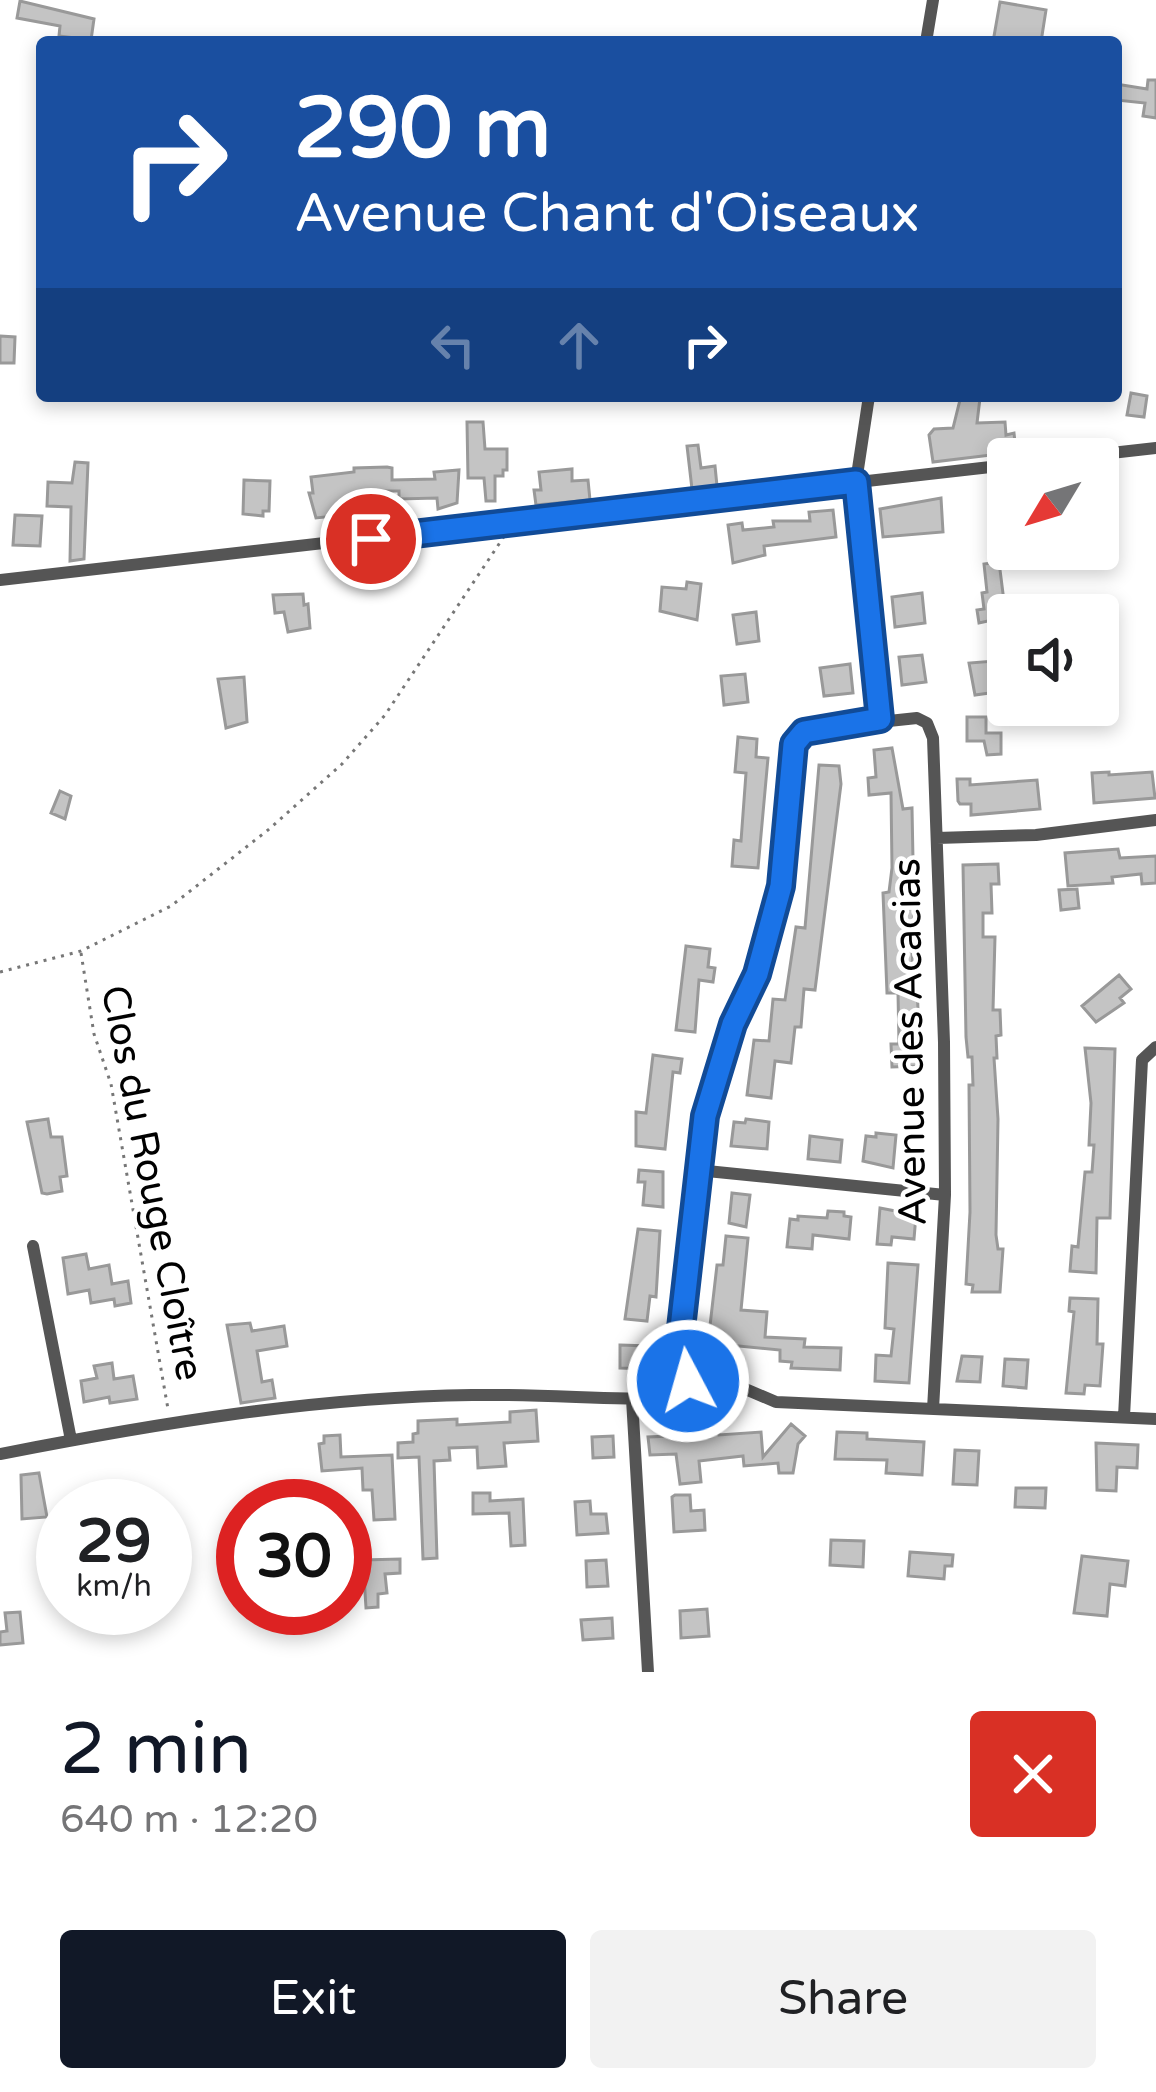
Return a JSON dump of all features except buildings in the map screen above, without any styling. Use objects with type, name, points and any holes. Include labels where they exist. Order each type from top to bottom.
[{"type":"street","points":[[927,36],[933,0]]},
{"type":"street","points":[[688,1381],[679,1346],[705,1116],[733,1024],[757,974],[781,886],[796,737],[880,719],[856,482],[868,402]]},
{"type":"street","points":[[1119,452],[1156,448]]},
{"type":"street","points":[[0,580],[987,467]]},
{"type":"street","name":"Avenue des Acacias","points":[[880,719],[917,718],[927,723],[933,738],[945,1195],[933,1409]]},
{"type":"street","points":[[938,838],[1036,835],[1156,820]]},
{"type":"street","points":[[1124,1417],[1142,1060],[1156,1047]]},
{"type":"street","points":[[697,1170],[945,1195]]},
{"type":"street","points":[[33,1246],[70,1440]]},
{"type":"street","points":[[0,1454],[292,1408],[470,1395],[664,1399],[688,1381],[743,1388],[776,1402],[1156,1419]]},
{"type":"street","points":[[632,1399],[648,1672]]},
{"type":"path","points":[[0,972],[81,952],[171,906],[268,830],[342,764],[405,686],[512,524]]},
{"type":"path","name":"Clos du Rouge Cloître","points":[[81,952],[94,1034],[111,1084],[170,1425]]},
{"type":"route","points":[[371,539],[856,482],[880,719],[796,737],[781,886],[770,932],[757,974],[733,1024],[705,1116],[679,1346],[688,1381]]}]
